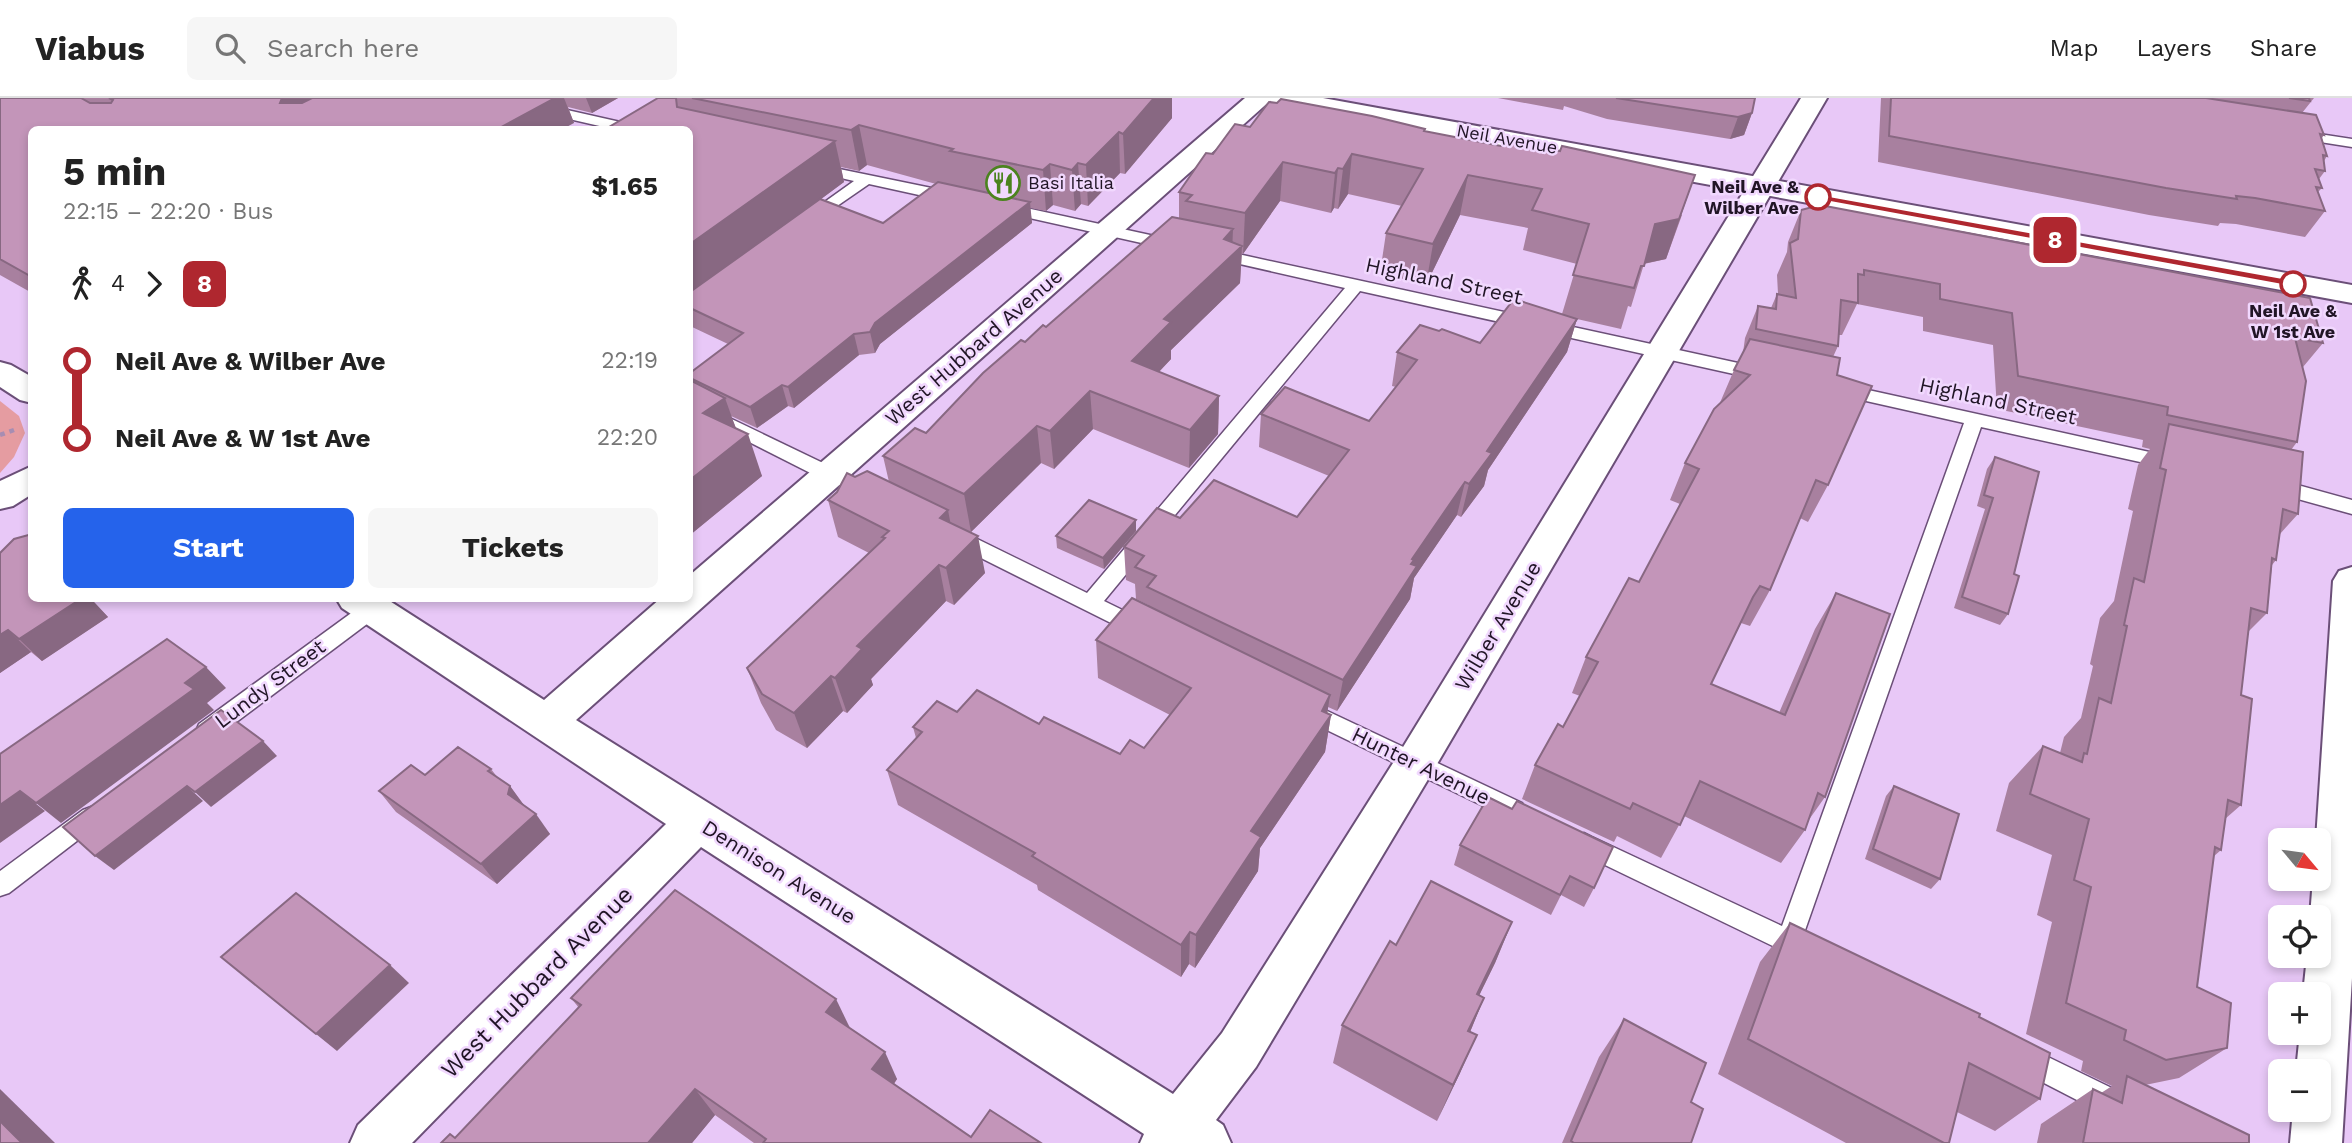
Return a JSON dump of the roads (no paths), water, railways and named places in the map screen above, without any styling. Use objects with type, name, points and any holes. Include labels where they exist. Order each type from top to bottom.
[{"type":"street","name":"West Hubbard Avenue","points":[[693,593],[1259,98]]},
{"type":"street","name":"Neil Avenue","points":[[1281,98],[2352,295]]},
{"type":"street","name":"Wilber Avenue","points":[[1183,1137],[1415,764],[1814,98]]},
{"type":"street","points":[[634,126],[658,110]]},
{"type":"street","points":[[0,372],[28,390]]},
{"type":"street","points":[[0,497],[28,480]]},
{"type":"street","points":[[2324,1059],[2344,893],[2352,581]]},
{"type":"street","name":"West Hubbard Avenue","points":[[547,722],[682,602]]},
{"type":"street","name":"Dennison Avenue","points":[[363,604],[1183,1137]]},
{"type":"street","name":"West Hubbard Avenue","points":[[376,1143],[698,821]]},
{"type":"street","points":[[2316,1143],[2317,1122]]},
{"type":"lane","points":[[495,98],[617,126]]},
{"type":"lane","points":[[2274,131],[2352,144]]},
{"type":"lane","points":[[798,164],[962,199]]},
{"type":"lane","points":[[800,227],[866,179]]},
{"type":"lane","name":"Highland Street","points":[[989,205],[1772,376]]},
{"type":"lane","points":[[1090,604],[1356,285]]},
{"type":"lane","name":"Highland Street","points":[[1826,387],[2193,467]]},
{"type":"lane","points":[[693,406],[861,490]]},
{"type":"lane","points":[[1789,941],[1975,419]]},
{"type":"lane","points":[[2262,482],[2352,507]]},
{"type":"lane","points":[[944,532],[1164,640]]},
{"type":"lane","name":"Lundy Street","points":[[185,747],[363,604]]},
{"type":"lane","name":"Hunter Avenue","points":[[1288,701],[1538,822]]},
{"type":"lane","points":[[0,885],[109,804]]},
{"type":"lane","points":[[1563,834],[1825,959]]},
{"type":"lane","points":[[1996,1045],[2130,1112]]},
{"type":"place","name":"Basi Italia","points":[[1003,183]]},
{"type":"place","name":"Neil Ave & Wilber Ave","points":[[1818,197]]},
{"type":"place","name":"Neil Ave & W 1st Ave","points":[[2293,284]]}]
